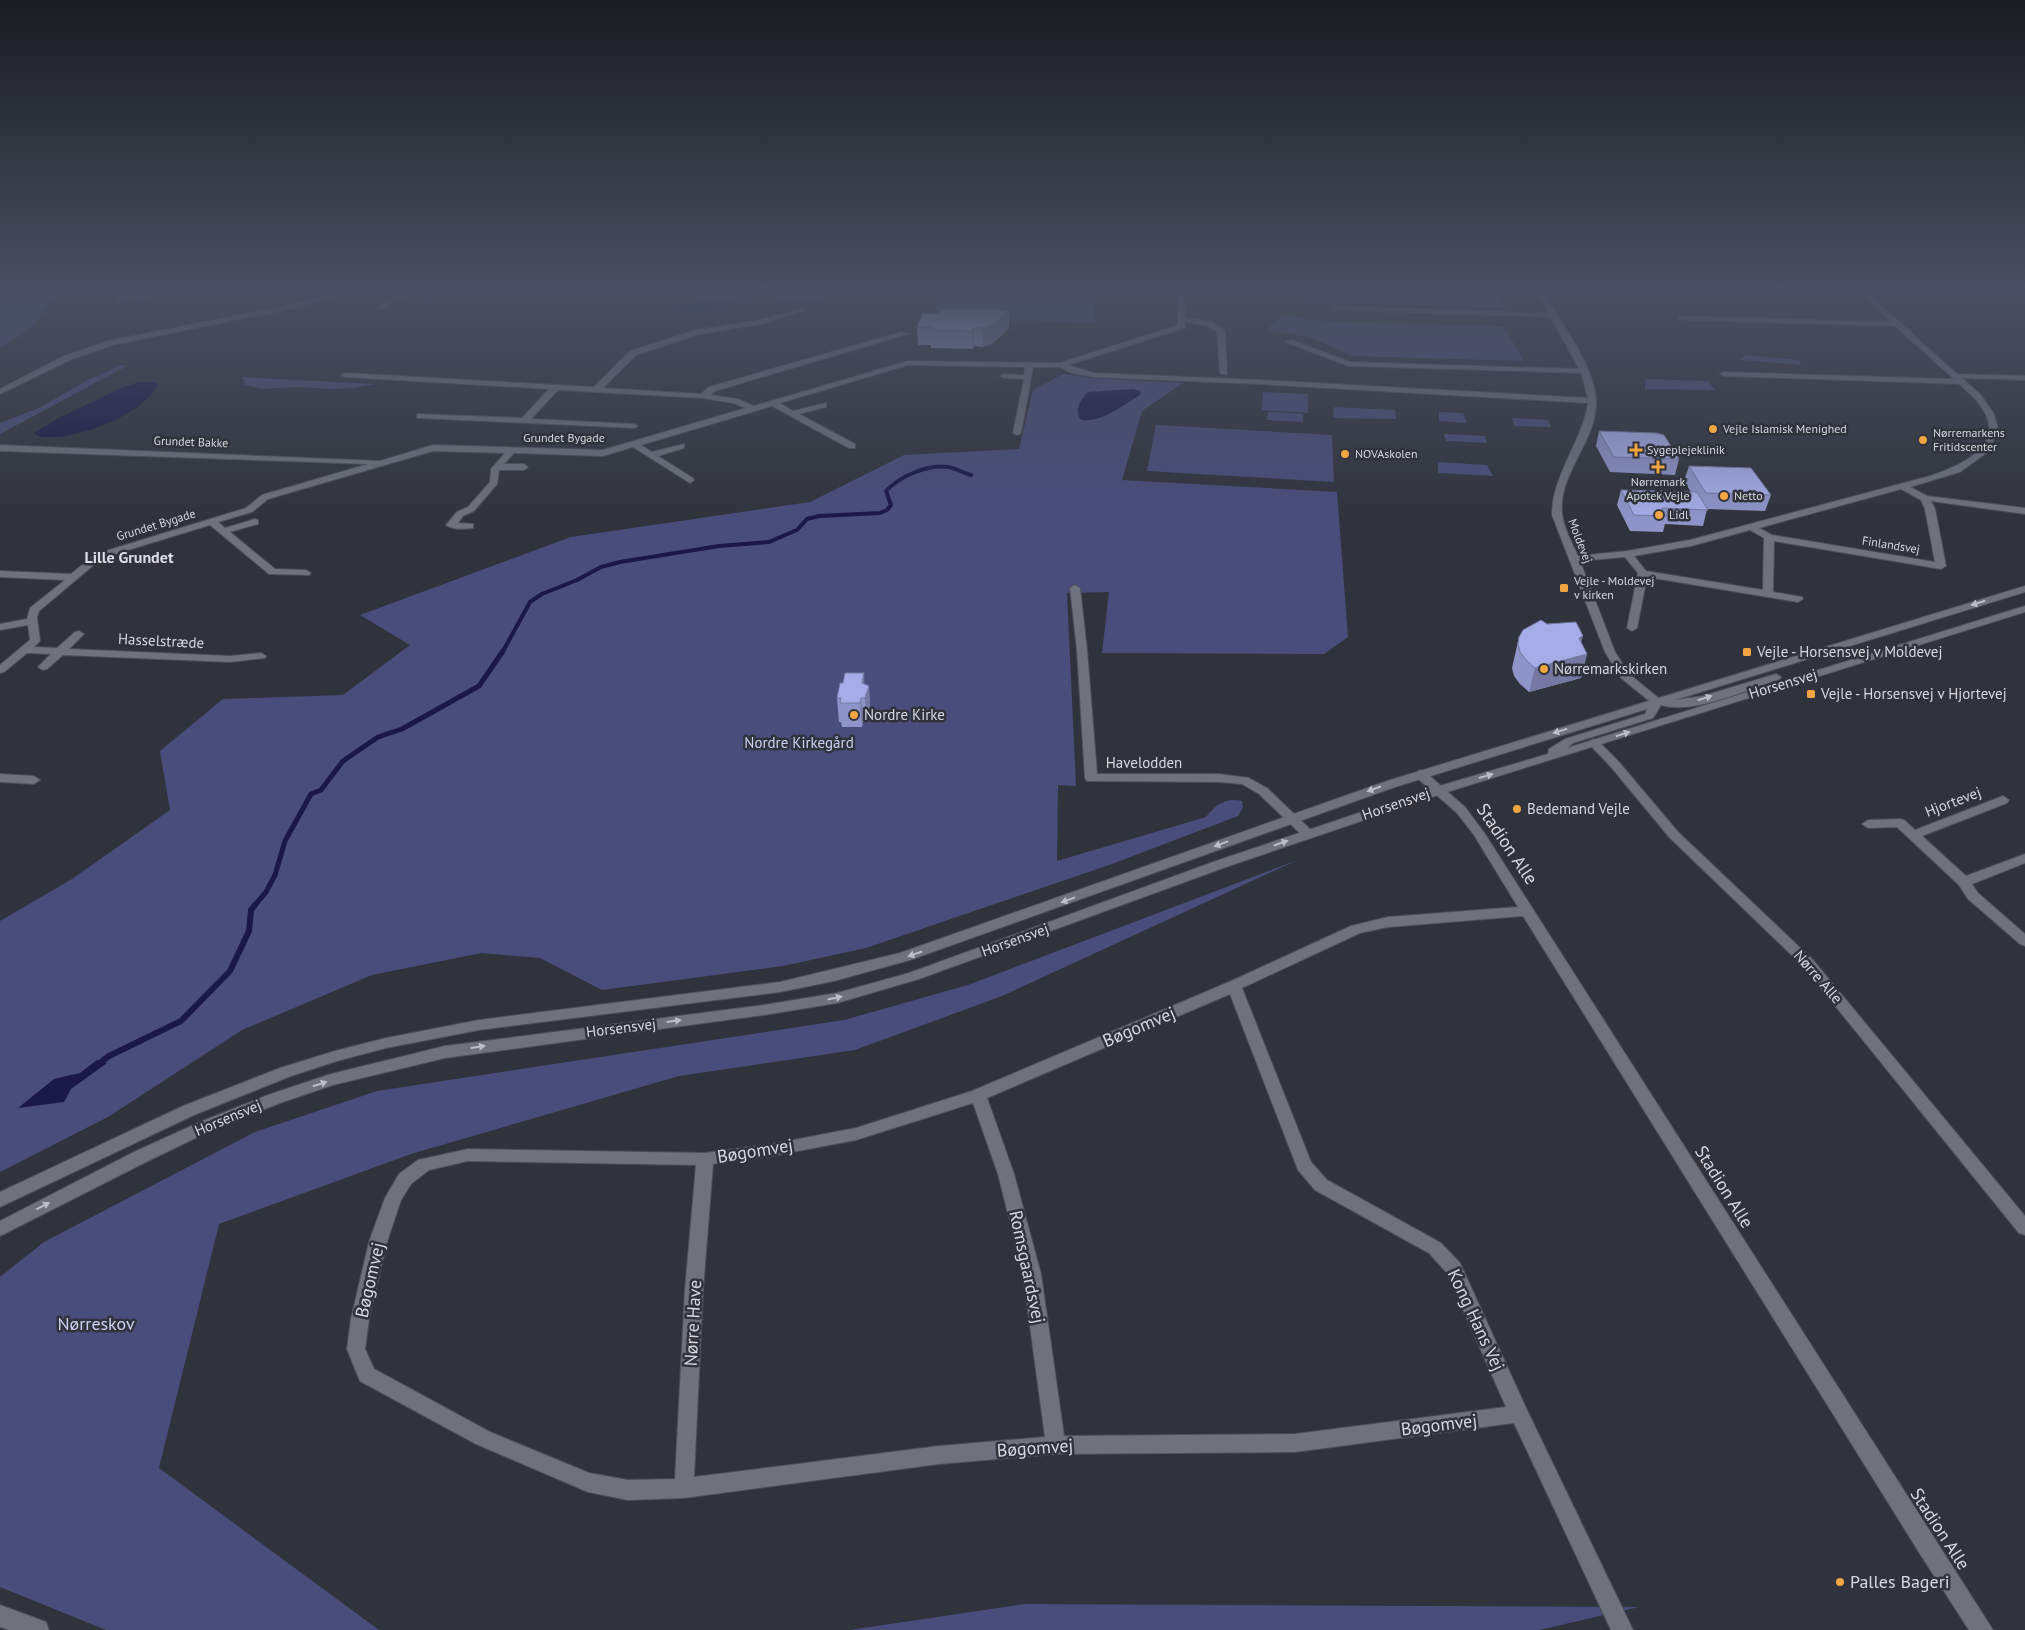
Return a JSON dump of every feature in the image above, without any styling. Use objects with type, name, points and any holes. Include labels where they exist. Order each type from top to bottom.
[{"type":"street","points":[[1,392],[47,368]]},
{"type":"street","points":[[596,390],[618,368]]},
{"type":"street","points":[[703,396],[712,389],[784,368]]},
{"type":"street","name":"Grundet Bygade","points":[[32,620],[34,610],[98,556],[249,510],[265,497],[380,463],[433,448],[603,453],[891,368]]},
{"type":"street","points":[[1017,433],[1028,368]]},
{"type":"street","points":[[1069,368],[1094,375],[1259,382],[1592,401]]},
{"type":"street","points":[[1224,368],[1224,373]]},
{"type":"street","points":[[1486,368],[1585,371]]},
{"type":"street","name":"Moldevej","points":[[1583,368],[1591,388],[1592,401],[1583,434],[1558,496],[1556,510],[1573,559],[1610,652],[1625,676],[1657,702]]},
{"type":"street","points":[[1573,559],[1627,554],[1691,543],[1903,487],[1957,470],[1985,451],[1994,429],[1990,414],[1978,397],[1947,368]]},
{"type":"street","points":[[1724,374],[1959,379],[2025,378]]},
{"type":"street","points":[[345,375],[703,396],[735,401],[754,408]]},
{"type":"street","points":[[1004,376],[1028,377]]},
{"type":"street","points":[[524,421],[555,388]]},
{"type":"street","points":[[773,403],[852,446]]},
{"type":"street","points":[[793,413],[823,405]]},
{"type":"street","points":[[420,416],[634,426]]},
{"type":"street","points":[[634,444],[690,480]]},
{"type":"street","points":[[652,455],[681,446]]},
{"type":"street","name":"Grundet Bakke","points":[[0,448],[360,460],[380,463]]},
{"type":"street","points":[[470,526],[451,526],[460,514],[471,509],[494,482],[495,469],[512,450]]},
{"type":"street","points":[[497,467],[524,468]]},
{"type":"street","points":[[1903,487],[1925,498],[2025,512]]},
{"type":"street","name":"Finlandsvej","points":[[1751,527],[1769,538],[1941,566],[1930,509],[1925,498]]},
{"type":"street","points":[[212,522],[272,572],[306,573]]},
{"type":"street","points":[[224,531],[255,522]]},
{"type":"street","points":[[1768,594],[1769,538]]},
{"type":"street","points":[[1627,554],[1643,573],[1798,599]]},
{"type":"street","points":[[1632,628],[1643,573]]},
{"type":"street","points":[[0,574],[73,577]]},
{"type":"street","name":"Havelodden","points":[[1075,588],[1082,650],[1091,778],[1219,778],[1245,781],[1263,791],[1308,834]]},
{"type":"street","name":"Horsensvej","points":[[0,1200],[198,1105],[266,1079],[328,1059],[385,1043],[445,1031],[762,990],[833,977],[905,957],[1035,912],[1291,818],[1420,774],[2025,589]]},
{"type":"street","name":"Horsensvej","points":[[0,1228],[140,1157],[206,1126],[274,1099],[331,1080],[445,1052],[764,1010],[837,998],[914,976],[1308,834],[1440,790],[2025,609]]},
{"type":"street","points":[[0,627],[32,620],[35,641],[0,670]]},
{"type":"street","points":[[43,667],[79,634]]},
{"type":"street","points":[[1543,759],[1569,741],[1649,716],[1657,702],[1671,705],[1692,702],[1849,656],[1897,648]]},
{"type":"street","name":"Hasselstræde","points":[[25,650],[230,659],[261,656]]},
{"type":"street","name":"Nørre Alle","points":[[1594,743],[1611,758],[1650,809],[1674,836],[1775,928],[1808,963],[2025,1228]]},
{"type":"street","name":"Stadion Alle","points":[[1420,774],[1461,810],[1479,834],[1929,1550],[1982,1630]]},
{"type":"street","points":[[0,778],[34,780]]},
{"type":"street","name":"Hjortevej","points":[[1914,835],[2003,800]]},
{"type":"street","name":"Hjortevej","points":[[1868,824],[1900,823],[1964,882],[1973,896],[2025,941]]},
{"type":"street","points":[[1964,882],[2025,858]]},
{"type":"street","name":"Bøgomvej","points":[[1519,1414],[1295,1443],[1056,1445],[939,1455],[684,1488],[628,1490],[588,1482],[483,1438],[367,1375],[356,1349],[360,1319],[378,1242],[393,1198],[406,1179],[424,1165],[468,1155],[705,1159],[772,1150],[856,1134],[978,1095],[1234,986],[1356,929],[1388,922],[1527,911]]},
{"type":"street","name":"Kong Hans Vej","points":[[1234,986],[1304,1165],[1321,1185],[1435,1248],[1454,1268],[1519,1414],[1622,1630]]},
{"type":"street","name":"Romsgaardsvej","points":[[978,1095],[1006,1174],[1032,1274],[1056,1445]]},
{"type":"street","name":"Nørre Have","points":[[684,1488],[694,1290],[705,1159]]},
{"type":"street","points":[[0,1616],[38,1630]]},
{"type":"green space","points":[[114,368],[123,368],[0,434],[0,423],[39,408],[88,380]]},
{"type":"green space","name":"Nordre Kirkegård","points":[[1063,374],[1092,378],[1183,383],[1142,411],[1122,480],[1337,492],[1348,637],[1324,654],[1102,653],[1109,592],[1067,593],[1076,786],[1058,785],[1057,861],[1206,817],[1214,808],[1226,801],[1242,801],[1243,808],[1238,816],[1112,864],[866,948],[783,966],[602,990],[540,958],[481,953],[372,975],[242,1030],[108,1117],[0,1172],[0,921],[72,879],[170,810],[160,751],[223,699],[343,695],[410,645],[360,615],[571,537],[810,502],[904,455],[1019,449],[1033,390]]},
{"type":"green space","points":[[242,377],[375,384],[354,388],[296,387],[263,389],[245,385]]},
{"type":"green space","points":[[1645,379],[1708,381],[1715,390],[1645,389]]},
{"type":"green space","points":[[1263,392],[1308,394],[1308,413],[1262,410]]},
{"type":"green space","points":[[1334,407],[1395,410],[1396,419],[1333,418]]},
{"type":"green space","points":[[1268,412],[1303,414],[1303,422],[1267,420]]},
{"type":"green space","points":[[1439,412],[1463,413],[1467,423],[1439,421]]},
{"type":"green space","points":[[1512,418],[1548,420],[1551,427],[1514,426]]},
{"type":"green space","points":[[1156,425],[1332,435],[1334,482],[1147,471]]},
{"type":"green space","points":[[1444,434],[1485,436],[1487,443],[1446,441]]},
{"type":"green space","points":[[1438,462],[1487,465],[1493,476],[1438,473]]},
{"type":"green space","name":"Nørreskov","points":[[1300,859],[1002,996],[855,1050],[679,1076],[411,1154],[219,1224],[159,1468],[379,1630],[106,1630],[0,1587],[0,1277],[44,1242],[255,1132],[377,1091],[844,1020],[968,985]]},
{"type":"green space","points":[[1025,1604],[1639,1607],[1539,1630],[850,1630]]},
{"type":"shaded area","points":[[139,382],[155,382],[158,385],[140,405],[113,421],[83,432],[56,437],[44,437],[34,433],[59,418],[121,388]]},
{"type":"shaded area","points":[[1133,389],[1140,391],[1141,394],[1120,408],[1103,417],[1087,420],[1080,419],[1079,404],[1088,392]]},
{"type":"shaded area","points":[[97,1060],[107,1063],[71,1089],[64,1102],[18,1108],[54,1079],[80,1073]]},
{"type":"building","points":[[1599,431],[1656,433],[1664,435],[1679,459],[1614,457]]},
{"type":"building","points":[[1689,466],[1751,468],[1771,495],[1706,493]]},
{"type":"building","points":[[1621,490],[1697,492],[1708,510],[1662,508],[1667,516],[1634,515]]},
{"type":"building","points":[[1541,620],[1547,624],[1576,622],[1583,636],[1579,638],[1587,654],[1535,668],[1520,652],[1518,644],[1523,630]]},
{"type":"building","points":[[845,673],[864,673],[862,683],[869,686],[865,698],[861,698],[860,703],[840,703],[841,698],[837,698],[840,683],[843,683]]},
{"type":"waterway","points":[[502,653],[530,602],[542,594],[577,580],[601,567],[620,562],[719,546],[769,542],[797,530],[807,519],[819,516],[880,513],[887,510],[891,505],[886,491],[899,480],[923,469],[948,467],[971,475]]},
{"type":"waterway","points":[[254,906],[266,892],[275,875],[285,841],[311,794],[321,790],[343,761],[378,737],[402,729],[479,686],[503,651]]},
{"type":"waterway","points":[[97,1065],[109,1056],[181,1021],[230,971],[249,931],[251,910],[255,905]]},
{"type":"place","name":"Vejle Islamisk Menighed","points":[[1713,429]]},
{"type":"place","name":"Nørremarkens Fritidscenter","points":[[1923,440]]},
{"type":"place","name":"Sygeplejeklinik","points":[[1636,450]]},
{"type":"place","name":"NOVAskolen","points":[[1345,454]]},
{"type":"place","name":"Nørremark Apotek Vejle","points":[[1658,467]]},
{"type":"place","name":"Netto","points":[[1724,496]]},
{"type":"place","name":"Lidl","points":[[1659,515]]},
{"type":"place","name":"Vejle - Moldevej v kirken","points":[[1564,588]]},
{"type":"place","name":"Vejle - Horsensvej v Moldevej","points":[[1747,652]]},
{"type":"place","name":"Nørremarkskirken","points":[[1544,669]]},
{"type":"place","name":"Vejle - Horsensvej v Hjortevej","points":[[1811,694]]},
{"type":"place","name":"Nordre Kirke","points":[[854,715]]},
{"type":"place","name":"Bedemand Vejle","points":[[1517,809]]},
{"type":"place","name":"Palles Bageri","points":[[1840,1582]]},
{"type":"district","name":"Lille Grundet","points":[[129,557]]}]
